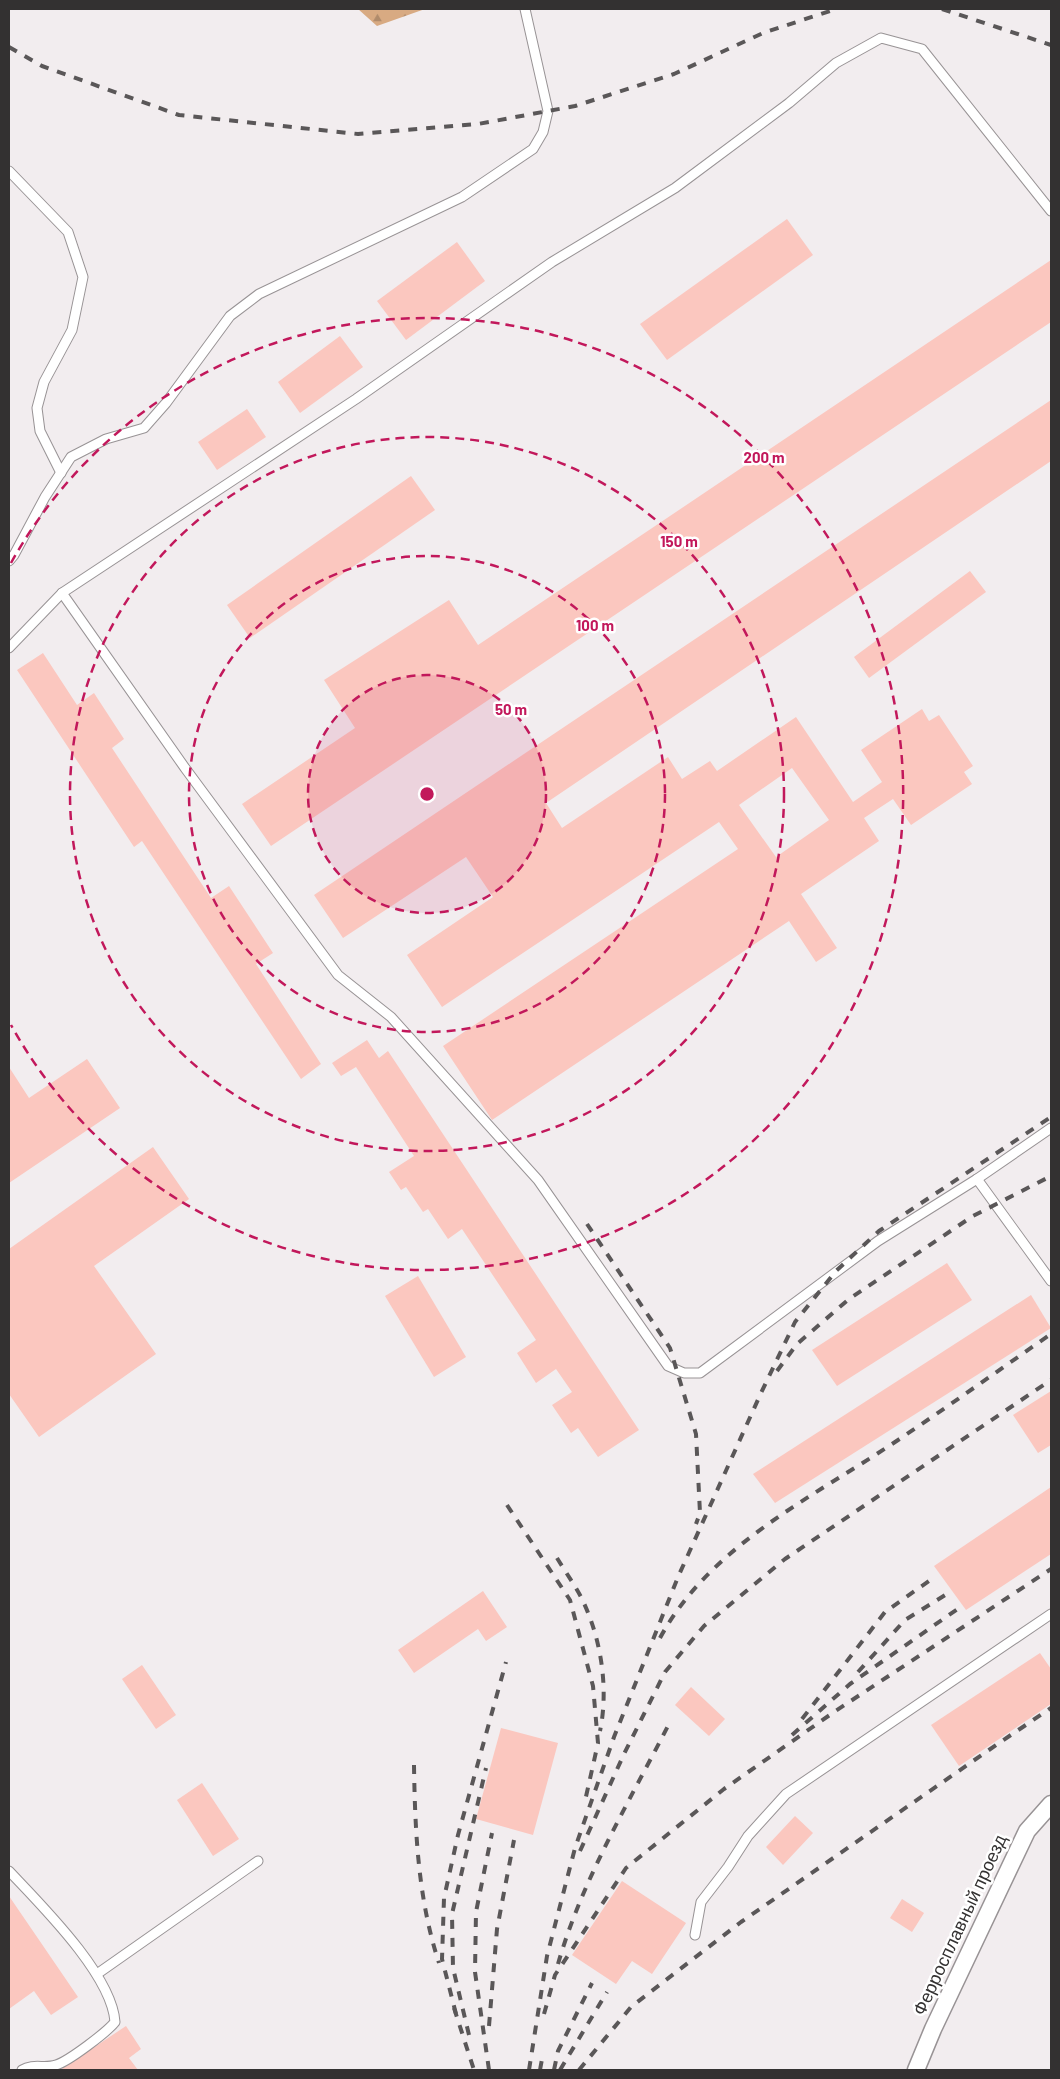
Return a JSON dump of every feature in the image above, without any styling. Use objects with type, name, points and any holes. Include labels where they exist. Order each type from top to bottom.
[{"type":"street","name":"Ферросплавный проезд","points":[[916,2070],[933,2029],[1027,1831],[1051,1804]]},
{"type":"lane","points":[[9,561],[71,457],[106,440],[144,428],[166,403],[230,316],[259,294],[462,197],[533,148],[543,132],[548,111],[525,9]]},
{"type":"lane","points":[[9,648],[62,593],[356,399],[552,262],[676,188],[789,103],[836,64],[882,38],[922,49],[1051,211]]},
{"type":"lane","points":[[9,171],[68,232],[83,277],[72,330],[44,382],[37,408],[40,431],[61,473]]},
{"type":"lane","points":[[62,593],[185,768],[338,974],[391,1017],[538,1180],[668,1366],[684,1374],[700,1373],[878,1241],[977,1179],[1051,1128]]},
{"type":"lane","points":[[977,1179],[1051,1281]]},
{"type":"lane","points":[[695,1935],[701,1902],[728,1867],[748,1836],[786,1794],[1051,1614]]},
{"type":"lane","points":[[97,1974],[258,1861]]},
{"type":"lane","points":[[9,1871],[47,1912],[97,1974],[115,2013],[116,2022],[108,2031],[57,2065],[28,2067],[22,2070]]},
{"type":"green space","points":[[358,9],[425,9],[377,26]]},
{"type":"building","points":[[787,219],[813,255],[667,360],[640,324]]},
{"type":"building","points":[[457,242],[485,281],[406,340],[377,301]]},
{"type":"building","points":[[1051,260],[1051,322],[271,846],[242,804],[355,728],[324,680],[449,600],[478,645]]},
{"type":"building","points":[[340,336],[363,367],[300,413],[278,382]]},
{"type":"building","points":[[1051,400],[1051,461],[546,803],[562,828],[668,757],[682,779],[710,761],[717,771],[796,717],[853,802],[882,782],[861,750],[922,709],[929,721],[939,715],[973,766],[964,772],[972,784],[911,825],[893,799],[864,818],[879,841],[801,894],[837,948],[816,962],[789,921],[492,1120],[443,1046],[738,849],[719,822],[442,1007],[407,955],[493,897],[466,857],[343,938],[314,895]],"holes":[[[792,768],[829,820],[776,857],[739,805]]]},
{"type":"building","points":[[247,409],[266,437],[217,470],[198,442]]},
{"type":"building","points":[[411,476],[435,510],[250,638],[227,605]]},
{"type":"building","points":[[970,571],[986,592],[869,678],[854,657]]},
{"type":"building","points":[[43,653],[77,705],[94,693],[124,739],[112,748],[211,898],[229,886],[273,953],[256,964],[321,1064],[301,1079],[142,841],[134,847],[17,670]]},
{"type":"building","points":[[367,1040],[379,1058],[388,1051],[639,1430],[598,1457],[578,1428],[571,1433],[552,1405],[572,1392],[556,1369],[536,1383],[517,1353],[536,1340],[462,1229],[448,1239],[428,1209],[423,1212],[406,1187],[401,1190],[389,1172],[414,1156],[356,1067],[341,1076],[332,1063]]},
{"type":"building","points":[[87,1059],[120,1108],[9,1183],[9,1067],[29,1098]]},
{"type":"building","points":[[153,1147],[189,1199],[94,1266],[156,1354],[39,1437],[9,1394],[9,1249]]},
{"type":"building","points":[[947,1263],[972,1300],[837,1386],[812,1350]]},
{"type":"building","points":[[418,1276],[466,1357],[434,1377],[385,1296]]},
{"type":"building","points":[[1031,1295],[1051,1328],[775,1503],[753,1474]]},
{"type":"building","points":[[1051,1391],[1051,1445],[1038,1453],[1013,1415]]},
{"type":"building","points":[[1051,1487],[1051,1554],[966,1610],[934,1566]]},
{"type":"building","points":[[483,1591],[507,1627],[486,1641],[478,1629],[414,1673],[398,1650]]},
{"type":"building","points":[[1040,1653],[1051,1669],[1051,1704],[959,1766],[931,1725]]},
{"type":"building","points":[[142,1665],[176,1715],[156,1729],[122,1679]]},
{"type":"building","points":[[691,1687],[725,1719],[709,1736],[675,1705]]},
{"type":"building","points":[[501,1728],[558,1743],[533,1835],[476,1819]]},
{"type":"building","points":[[202,1783],[239,1839],[213,1856],[177,1800]]},
{"type":"building","points":[[795,1816],[813,1833],[783,1865],[766,1847]]},
{"type":"building","points":[[622,1881],[686,1923],[652,1974],[632,1961],[616,1984],[572,1955]]},
{"type":"building","points":[[9,1896],[78,1997],[51,2015],[34,1991],[9,2009]]},
{"type":"building","points":[[902,1899],[924,1913],[912,1932],[890,1918]]},
{"type":"building","points":[[126,2026],[141,2049],[129,2058],[138,2070],[60,2070]]},
{"type":"railway","points":[[9,47],[42,66],[179,115],[358,134],[478,124],[575,106],[674,74],[763,33],[836,9]]},
{"type":"railway","points":[[942,9],[1051,45]]},
{"type":"railway","points":[[529,2070],[547,1956],[575,1848],[614,1737],[678,1577],[795,1322],[836,1271],[879,1231],[1051,1117]]},
{"type":"railway","points":[[777,1371],[797,1344],[849,1299],[973,1216],[1051,1176]]},
{"type":"railway","points":[[587,1224],[670,1348],[696,1434],[700,1513],[696,1524]]},
{"type":"railway","points":[[660,1638],[680,1606],[704,1578],[731,1553],[792,1508],[907,1434],[1051,1334]]},
{"type":"railway","points":[[580,1851],[624,1754],[665,1672],[704,1626],[785,1559],[1051,1380]]},
{"type":"railway","points":[[507,1505],[570,1600],[593,1686],[598,1743],[585,1801]]},
{"type":"railway","points":[[557,1558],[581,1597],[594,1629],[603,1680],[604,1698],[600,1731]]},
{"type":"railway","points":[[544,2014],[555,1975],[626,1868],[724,1789],[834,1712],[1051,1569]]},
{"type":"railway","points":[[802,1719],[885,1612],[936,1576]]},
{"type":"railway","points":[[858,1672],[905,1620],[950,1592]]},
{"type":"railway","points":[[792,1735],[850,1684],[959,1608]]},
{"type":"railway","points":[[456,2014],[442,1959],[444,1898],[458,1835],[506,1662]]},
{"type":"railway","points":[[579,2070],[631,2007],[741,1922],[1051,1708]]},
{"type":"railway","points":[[558,1964],[568,1933],[593,1872],[669,1724]]},
{"type":"railway","points":[[414,1765],[415,1815],[422,1890],[426,1914],[439,1963]]},
{"type":"railway","points":[[469,2035],[453,1968],[452,1914],[486,1768]]},
{"type":"railway","points":[[489,2070],[475,1972],[476,1912],[492,1833]]},
{"type":"railway","points":[[489,2026],[497,1929],[514,1840]]},
{"type":"railway","points":[[554,2070],[558,2051],[592,1983]]},
{"type":"railway","points":[[560,2070],[607,1992]]},
{"type":"railway","points":[[454,2008],[474,2070]]},
{"type":"railway","points":[[540,2070],[542,2059]]}]
